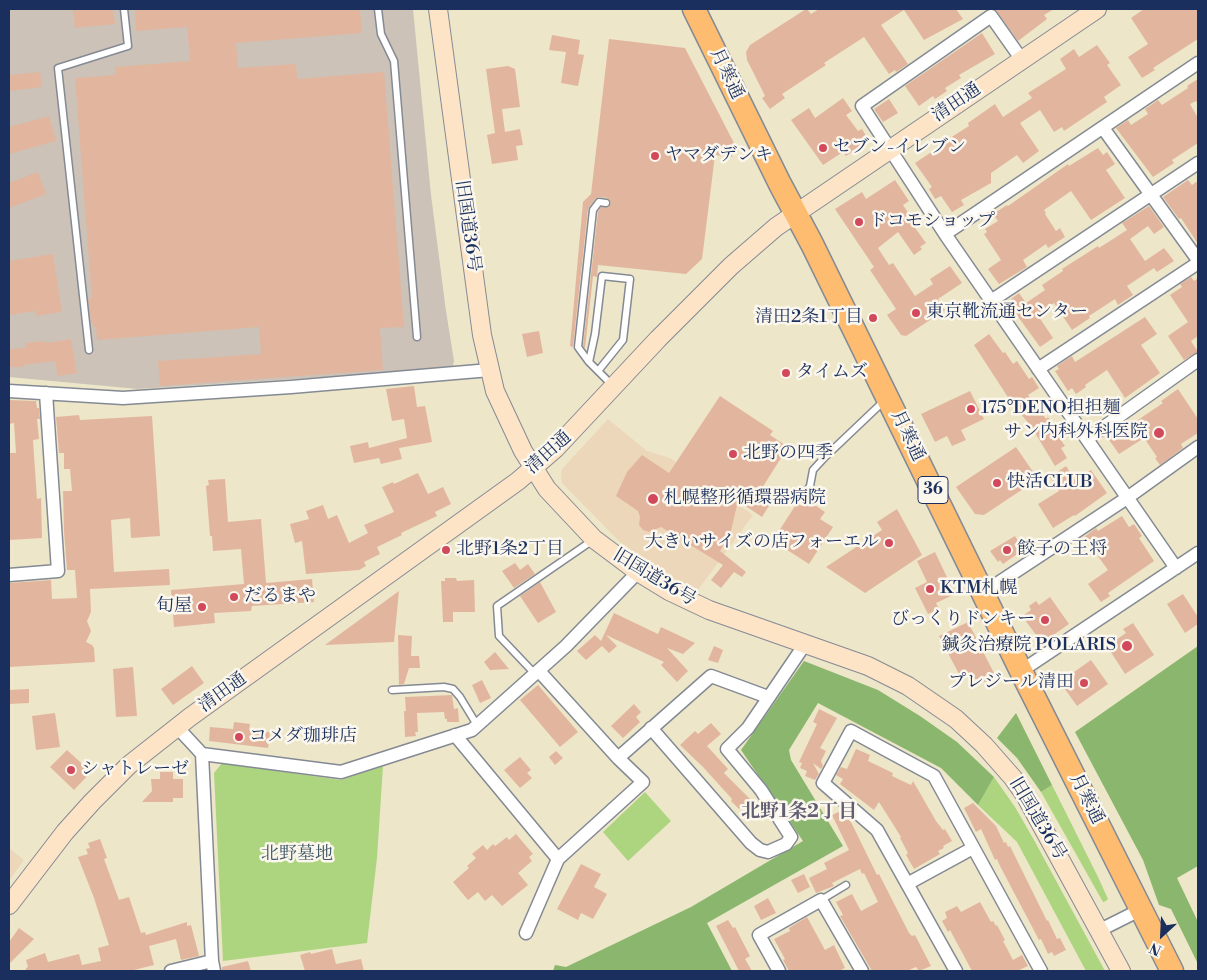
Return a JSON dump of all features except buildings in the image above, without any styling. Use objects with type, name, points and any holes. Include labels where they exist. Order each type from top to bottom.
[{"type":"highway","name":"月寒通","points":[[694,9],[888,398],[1021,671],[1172,971]]},
{"type":"street","name":"旧国道36号","points":[[438,9],[482,335],[495,391],[533,468],[554,496],[594,539],[638,572],[669,591],[709,610],[868,666],[908,686],[941,707],[978,738],[1026,795],[1121,971]]},
{"type":"street","name":"清田通","points":[[9,905],[65,832],[129,765],[177,727],[518,481],[555,449],[658,339],[731,266],[776,227],[1097,9]]},
{"type":"street","points":[[1022,60],[991,16],[862,106],[945,234],[1176,568]]},
{"type":"street","points":[[945,234],[1198,63]]},
{"type":"street","points":[[1038,369],[1198,262],[1151,193],[1103,128]]},
{"type":"street","points":[[991,301],[1198,162]]},
{"type":"street","points":[[1087,439],[1198,360]]},
{"type":"street","points":[[9,391],[123,398],[291,387],[490,370]]},
{"type":"street","points":[[9,575],[58,571],[46,393]]},
{"type":"street","points":[[983,593],[1127,498],[1198,447]]},
{"type":"street","points":[[1021,671],[1198,553]]},
{"type":"street","points":[[177,727],[202,754],[341,772],[472,730],[566,646],[638,572]]},
{"type":"street","points":[[651,728],[751,843],[760,850],[768,852],[786,844],[791,837],[761,790],[727,749],[748,728],[805,644]]},
{"type":"street","points":[[526,934],[558,859],[643,782],[537,672]]},
{"type":"street","points":[[618,758],[711,676],[768,697]]},
{"type":"street","points":[[956,971],[877,830],[823,783],[851,731],[934,776],[1041,971]]},
{"type":"street","points":[[455,735],[558,859]]},
{"type":"street","points":[[171,971],[213,966],[202,754]]},
{"type":"street","points":[[907,884],[973,848]]},
{"type":"street","points":[[779,971],[759,935],[821,900],[862,971]]},
{"type":"street","points":[[1100,930],[1142,909]]},
{"type":"lane","points":[[89,350],[58,68],[128,46],[124,9]]},
{"type":"lane","points":[[378,9],[381,34],[394,61],[417,337]]},
{"type":"lane","points":[[606,202],[599,202],[593,210],[578,347],[589,362],[614,387]]},
{"type":"lane","points":[[589,362],[595,334],[602,276],[630,279],[623,340],[598,371]]},
{"type":"lane","points":[[805,494],[812,480],[811,475],[819,464],[888,398]]},
{"type":"lane","points":[[537,672],[499,636],[498,606],[594,539]]},
{"type":"lane","points":[[392,690],[444,688],[453,690],[460,696],[478,725]]},
{"type":"lane","points":[[821,900],[846,884]]},
{"type":"shaded area","points":[[9,9],[413,9],[431,195],[454,361],[452,369],[138,389],[9,377]]},
{"type":"shaded area","name":"札幌整形循環器病院","points":[[608,419],[647,451],[670,458],[753,515],[698,590],[670,577],[619,541],[562,483],[562,469]]},
{"type":"shaded area","points":[[9,848],[24,860],[9,881]]},
{"type":"green space","points":[[1198,646],[1198,866],[1177,878],[1198,922],[1198,964],[1171,909],[1159,905],[1143,860],[1075,732]]},
{"type":"green space","points":[[804,661],[878,690],[957,742],[994,777],[978,805],[941,768],[818,703],[789,750],[791,760],[843,846],[707,923],[732,971],[553,971],[555,965],[566,967],[691,907],[803,841],[741,750]]},
{"type":"green space","points":[[1016,713],[1052,785],[1041,792],[1017,758],[997,738]]},
{"type":"green space","name":"北野墓地","points":[[222,763],[341,780],[383,766],[377,858],[367,943],[223,961],[214,773]]},
{"type":"green space","points":[[994,777],[1015,807],[1034,840],[1105,971],[1086,971],[1017,842],[978,805]]},
{"type":"green space","points":[[1052,785],[1098,877],[1108,899],[1106,901],[1103,902],[1041,792]]},
{"type":"green space","points":[[645,792],[671,821],[628,861],[603,832]]},
{"type":"place","name":"セブン-イレブン","points":[[823,148]]},
{"type":"place","name":"ヤマダデンキ","points":[[655,156]]},
{"type":"place","name":"ドコモショップ","points":[[859,222]]},
{"type":"place","name":"東京靴流通センター","points":[[916,313]]},
{"type":"place","name":"清田2条1丁目","points":[[873,318]]},
{"type":"place","name":"タイムズ","points":[[786,373]]},
{"type":"place","name":"175°DENO担担麺","points":[[971,409]]},
{"type":"place","name":"サン内科外科医院","points":[[1159,433]]},
{"type":"place","name":"北野の四季","points":[[733,454]]},
{"type":"place","name":"快活CLUB","points":[[997,483]]},
{"type":"place","name":"札幌整形循環器病院","points":[[653,499]]},
{"type":"place","name":"大きいサイズの店フォーエル","points":[[889,543]]},
{"type":"place","name":"北野1条2丁目","points":[[446,550]]},
{"type":"place","name":"餃子の王将","points":[[1007,550]]},
{"type":"place","name":"KTM札幌","points":[[930,589]]},
{"type":"place","name":"だるまや","points":[[234,597]]},
{"type":"place","name":"旬屋","points":[[202,607]]},
{"type":"place","name":"びっくりドンキー","points":[[1045,620]]},
{"type":"place","name":"鍼灸治療院 POLARIS","points":[[1127,646]]},
{"type":"place","name":"プレジール清田","points":[[1084,683]]},
{"type":"place","name":"コメダ珈琲店","points":[[239,737]]},
{"type":"place","name":"シャトレーゼ","points":[[71,770]]},
{"type":"district","name":"北野1条2丁目","points":[[799,812]]}]
